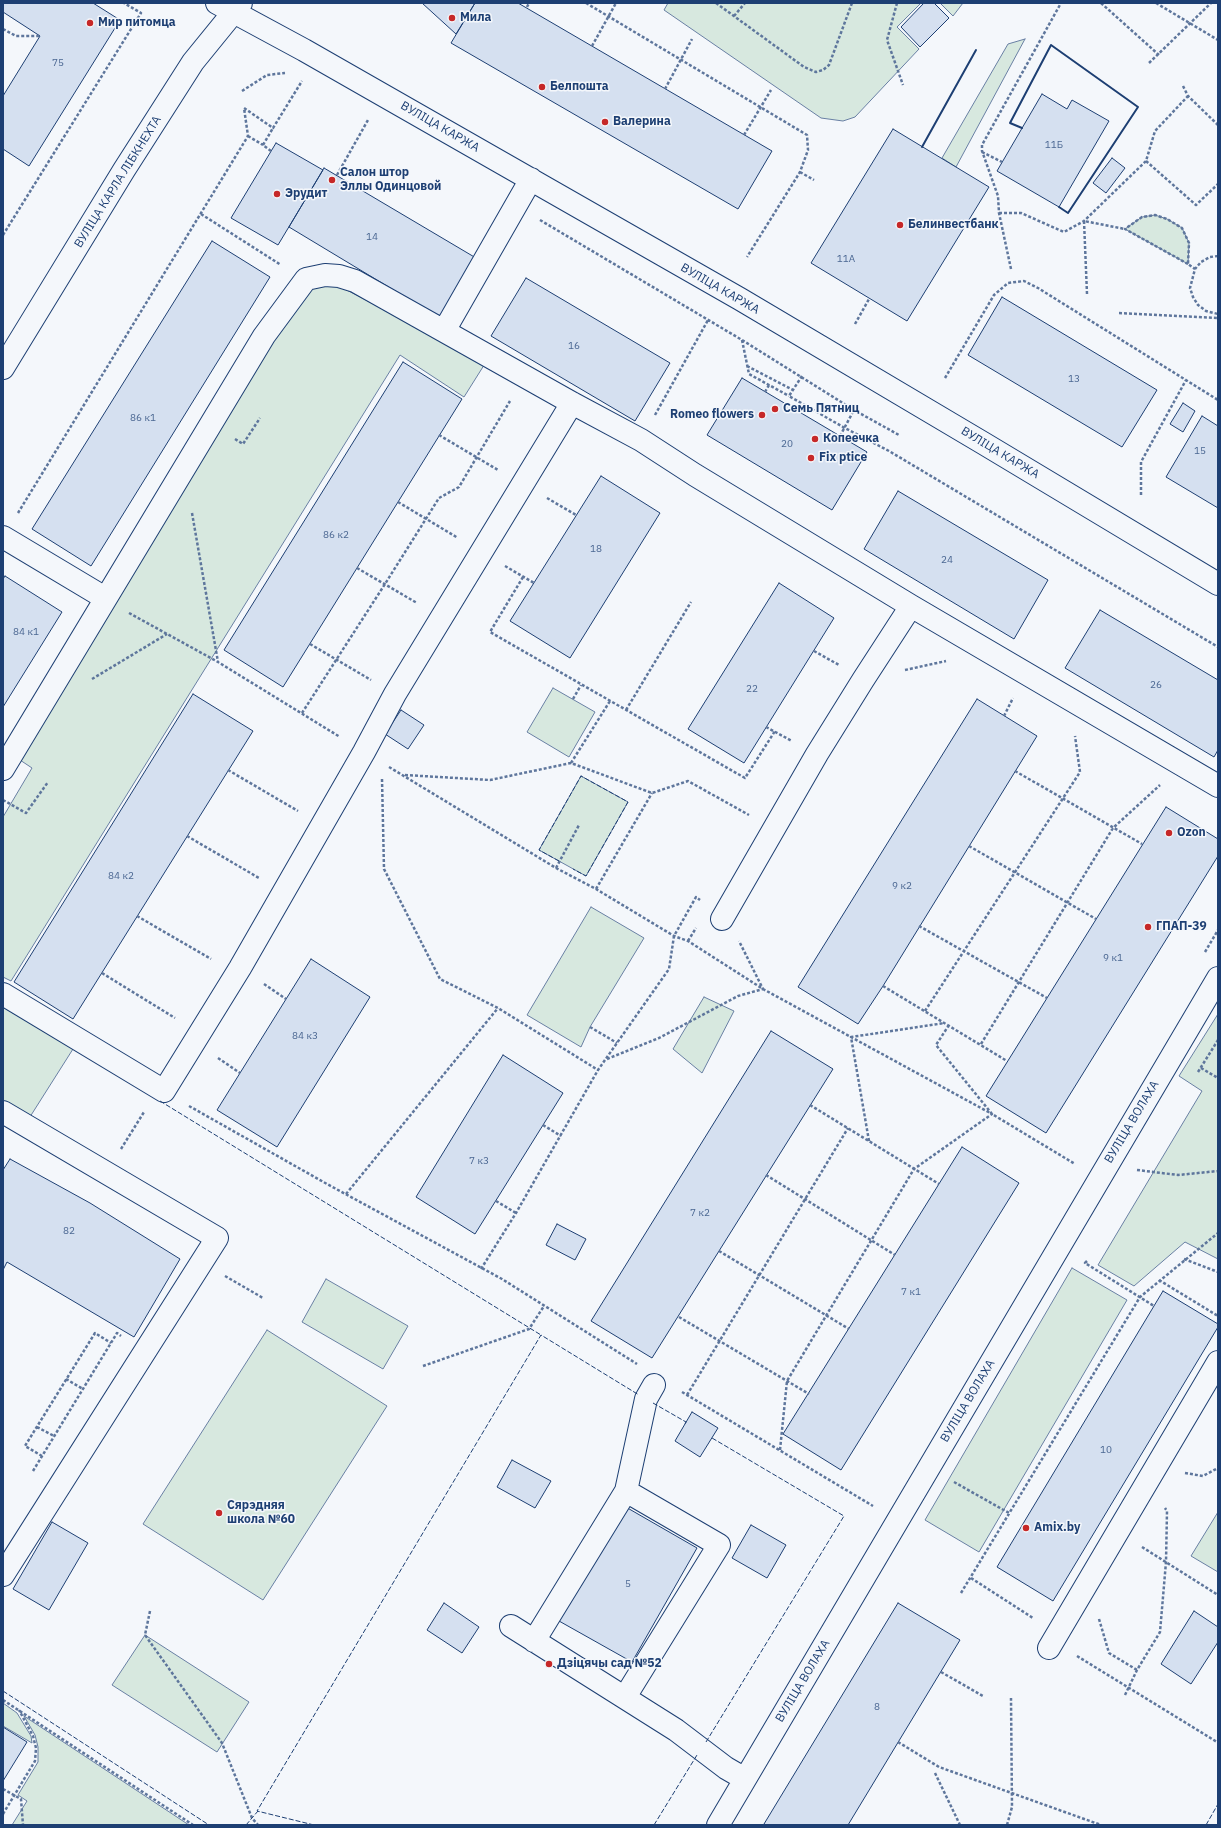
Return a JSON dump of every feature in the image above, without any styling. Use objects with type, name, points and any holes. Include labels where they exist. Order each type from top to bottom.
[{"type":"street","name":"ВУЛІЦА КАРЖА","points":[[230,6],[304,50],[531,179],[977,439],[1218,584]]},
{"type":"street","name":"ВУЛІЦА КАРЛА ЛІБКНЕХТА","points":[[3,368],[124,170],[230,6]]},
{"type":"street","points":[[444,331],[531,179]]},
{"type":"street","points":[[3,769],[264,336],[306,279],[325,275],[339,276],[355,281],[572,404],[641,440],[708,483],[911,606],[1218,786]]},
{"type":"street","points":[[3,994],[164,1092],[236,974],[322,826],[373,757],[394,694],[572,404]]},
{"type":"street","points":[[3,537],[105,598]]},
{"type":"street","points":[[722,918],[817,754],[911,606]]},
{"type":"street","name":"ВУЛІЦА ВОЛАХА","points":[[718,1825],[1218,978]]},
{"type":"street","points":[[3,1112],[217,1238],[3,1575]]},
{"type":"street","points":[[1053,1641],[1218,1362]]},
{"type":"street","points":[[534,1641],[626,1491],[646,1399],[654,1385]]},
{"type":"street","points":[[625,1697],[719,1545],[626,1491]]},
{"type":"street","points":[[511,1626],[676,1730],[726,1768],[745,1780]]},
{"type":"path","points":[[3,235],[141,13],[124,3]]},
{"type":"path","points":[[527,8],[529,3]]},
{"type":"path","points":[[586,3],[680,61],[762,107],[807,135],[808,150],[800,172],[746,257]]},
{"type":"path","points":[[592,46],[616,3]]},
{"type":"path","points":[[716,3],[804,67],[816,72],[823,70],[829,65],[852,3]]},
{"type":"path","points":[[734,16],[745,3]]},
{"type":"path","points":[[897,3],[887,40],[903,85]]},
{"type":"path","points":[[1012,269],[999,213],[998,196],[982,151],[982,145],[1061,3]]},
{"type":"path","points":[[1101,3],[1158,55]]},
{"type":"path","points":[[1156,3],[1218,40]]},
{"type":"path","points":[[1149,63],[1211,3]]},
{"type":"path","points":[[3,28],[16,36],[40,36]]},
{"type":"path","points":[[664,89],[692,39]]},
{"type":"path","points":[[242,91],[267,75],[289,73]]},
{"type":"path","points":[[296,77],[309,85]]},
{"type":"path","points":[[262,145],[302,81]]},
{"type":"path","points":[[1183,86],[1188,96],[1218,125]]},
{"type":"path","points":[[744,135],[771,90]]},
{"type":"path","points":[[999,213],[1021,213],[1064,232],[1084,221],[1146,162],[1155,131],[1188,96]]},
{"type":"path","points":[[3,537],[248,136],[244,108],[273,128]]},
{"type":"path","points":[[362,116],[375,124]]},
{"type":"path","points":[[336,175],[369,120]]},
{"type":"path","points":[[248,136],[271,151]]},
{"type":"path","points":[[982,151],[1002,162]]},
{"type":"path","points":[[1146,162],[1196,205],[1218,184]]},
{"type":"path","points":[[800,172],[814,180]]},
{"type":"path","points":[[516,206],[802,376],[854,410],[899,435]]},
{"type":"path","points":[[201,214],[306,279]]},
{"type":"path","points":[[1125,229],[1142,217],[1155,215],[1167,219],[1182,228],[1189,243],[1188,264]]},
{"type":"path","points":[[1084,221],[1125,229],[1195,269]]},
{"type":"path","points":[[1084,221],[1086,294]]},
{"type":"path","points":[[1218,256],[1201,262],[1195,269],[1190,288],[1198,305],[1206,311],[1218,314]]},
{"type":"path","points":[[945,378],[994,295],[1008,283],[1024,281],[1038,288],[1218,400]]},
{"type":"path","points":[[855,324],[869,299]]},
{"type":"path","points":[[1119,313],[1218,318]]},
{"type":"path","points":[[641,440],[708,320]]},
{"type":"path","points":[[742,340],[748,374],[895,455],[1218,647]]},
{"type":"path","points":[[747,366],[793,390]]},
{"type":"path","points":[[789,396],[802,376]]},
{"type":"path","points":[[302,712],[337,660],[439,498],[459,487],[524,377]]},
{"type":"path","points":[[1141,494],[1140,462],[1186,380]]},
{"type":"path","points":[[765,392],[769,385]]},
{"type":"path","points":[[840,436],[843,427],[854,410]]},
{"type":"path","points":[[235,439],[243,444],[260,418]]},
{"type":"path","points":[[439,435],[523,485]]},
{"type":"path","points":[[551,501],[576,515]]},
{"type":"path","points":[[398,502],[482,552]]},
{"type":"path","points":[[190,505],[218,662]]},
{"type":"path","points":[[357,568],[441,618]]},
{"type":"path","points":[[509,568],[534,583]]},
{"type":"path","points":[[523,577],[490,632],[745,778],[774,732]]},
{"type":"path","points":[[626,710],[691,602]]},
{"type":"path","points":[[141,619],[218,662],[302,712],[556,868],[596,889],[674,936],[688,941],[763,989],[992,1114],[1079,1167]]},
{"type":"path","points":[[90,680],[168,634]]},
{"type":"path","points":[[310,644],[394,694]]},
{"type":"path","points":[[863,680],[967,656],[978,645]]},
{"type":"path","points":[[573,699],[581,685]]},
{"type":"path","points":[[571,762],[610,701]]},
{"type":"path","points":[[925,1011],[1080,772],[1074,729]]},
{"type":"path","points":[[373,757],[384,869],[440,979],[498,1008],[598,1070]]},
{"type":"path","points":[[404,775],[490,780],[571,762],[652,793],[688,781],[774,829]]},
{"type":"path","points":[[228,770],[322,826]]},
{"type":"path","points":[[1015,771],[1142,844]]},
{"type":"path","points":[[3,800],[26,814],[48,782]]},
{"type":"path","points":[[981,1044],[1069,903],[1113,828],[1163,782]]},
{"type":"path","points":[[596,889],[652,793]]},
{"type":"path","points":[[556,868],[579,825]]},
{"type":"path","points":[[187,836],[283,892]]},
{"type":"path","points":[[969,846],[1096,919]]},
{"type":"path","points":[[481,1269],[516,1213],[598,1070],[669,969],[674,936],[696,897],[703,902]]},
{"type":"path","points":[[137,916],[236,974]]},
{"type":"path","points":[[722,918],[736,935],[763,989]]},
{"type":"path","points":[[919,926],[1047,998]]},
{"type":"path","points":[[102,973],[200,1033]]},
{"type":"path","points":[[884,986],[1007,1061]]},
{"type":"path","points":[[270,988],[286,999]]},
{"type":"path","points":[[606,1060],[659,1038],[738,996],[763,989]]},
{"type":"path","points":[[346,1194],[498,1008]]},
{"type":"path","points":[[851,1037],[945,1023]]},
{"type":"path","points":[[949,1025],[936,1045],[992,1114]]},
{"type":"path","points":[[590,1027],[617,1043]]},
{"type":"path","points":[[851,1037],[869,1141]]},
{"type":"path","points":[[224,1062],[240,1073]]},
{"type":"path","points":[[1201,1068],[1218,1078]]},
{"type":"path","points":[[164,1092],[481,1269],[502,1279],[639,1365]]},
{"type":"path","points":[[810,1105],[939,1184]]},
{"type":"path","points":[[780,1450],[787,1381],[914,1169],[992,1114]]},
{"type":"path","points":[[543,1125],[561,1136]]},
{"type":"path","points":[[687,1395],[848,1128]]},
{"type":"path","points":[[1144,1171],[1178,1175],[1218,1171]]},
{"type":"path","points":[[766,1175],[895,1255]]},
{"type":"path","points":[[496,1201],[516,1213]]},
{"type":"path","points":[[961,1593],[1140,1297],[1184,1259],[1218,1233]]},
{"type":"path","points":[[719,1252],[849,1329]]},
{"type":"path","points":[[1184,1259],[1218,1272]]},
{"type":"path","points":[[1085,1263],[1154,1306]]},
{"type":"path","points":[[223,1275],[263,1298]]},
{"type":"path","points":[[1159,1280],[1218,1316]]},
{"type":"path","points":[[423,1366],[529,1329],[544,1306]]},
{"type":"path","points":[[678,1317],[809,1394]]},
{"type":"path","points":[[42,1456],[25,1446],[95,1333],[111,1343]]},
{"type":"path","points":[[66,1379],[83,1389]]},
{"type":"path","points":[[680,1391],[874,1506]]},
{"type":"path","points":[[37,1427],[54,1436]]},
{"type":"path","points":[[1188,1473],[1203,1476],[1218,1468]]},
{"type":"path","points":[[949,1479],[1010,1513]]},
{"type":"path","points":[[1125,1695],[1137,1670],[1160,1632],[1166,1562],[1167,1511]]},
{"type":"path","points":[[1143,1548],[1218,1595]]},
{"type":"path","points":[[971,1578],[1053,1641],[1217,1742]]},
{"type":"path","points":[[1088,1580],[1109,1653],[1137,1670]]},
{"type":"path","points":[[150,1611],[145,1635],[222,1744],[252,1818],[258,1825]]},
{"type":"path","points":[[941,1672],[983,1696]]},
{"type":"path","points":[[1007,1825],[1012,1806],[1011,1698]]},
{"type":"path","points":[[3,1700],[193,1825]]},
{"type":"path","points":[[3,1814],[35,1761],[36,1748],[33,1736],[19,1710]]},
{"type":"path","points":[[898,1742],[939,1767],[1101,1825]]},
{"type":"path","points":[[935,1773],[960,1825]]},
{"type":"path","points":[[3,1789],[21,1799],[23,1825]]},
{"type":"shaded area","points":[[668,3],[921,3],[897,27],[919,49],[855,117],[843,121],[821,118],[664,10]]},
{"type":"shaded area","points":[[940,3],[963,3],[953,16]]},
{"type":"shaded area","points":[[1025,39],[956,167],[942,158],[1008,44]]},
{"type":"shaded area","points":[[1155,215],[1167,219],[1182,228],[1189,243],[1188,264],[1125,229],[1142,217]]},
{"type":"shaded area","points":[[320,282],[335,284],[486,362],[464,397],[400,355],[11,981],[3,977],[3,817],[32,768],[14,756],[305,291]]},
{"type":"shaded area","points":[[553,688],[595,712],[569,757],[527,732]]},
{"type":"shaded area","points":[[581,776],[628,802],[586,876],[539,850]]},
{"type":"shaded area","points":[[591,907],[644,938],[590,1027],[581,1047],[527,1015]]},
{"type":"shaded area","points":[[704,997],[734,1011],[702,1073],[673,1049]]},
{"type":"shaded area","points":[[3,1007],[73,1049],[28,1120],[3,1106]]},
{"type":"shaded area","points":[[1218,1014],[1218,1259],[1185,1242],[1134,1286],[1098,1265],[1202,1091],[1179,1076]]},
{"type":"shaded area","points":[[1072,1268],[1127,1300],[979,1552],[925,1520]]},
{"type":"shaded area","points":[[326,1279],[408,1326],[383,1369],[302,1322]]},
{"type":"shaded area","points":[[267,1330],[387,1406],[263,1600],[143,1524]]},
{"type":"shaded area","points":[[1218,1512],[1218,1572],[1191,1556]]},
{"type":"shaded area","points":[[145,1635],[249,1702],[217,1752],[112,1685]]},
{"type":"shaded area","points":[[3,1703],[17,1713],[31,1736],[32,1743],[3,1726]]},
{"type":"shaded area","points":[[24,1716],[189,1825],[12,1825],[27,1801],[18,1795],[38,1762],[38,1747],[35,1735]]},
{"type":"building","points":[[3,3],[93,3],[120,20],[29,166],[3,149],[3,96],[40,36],[3,12]]},
{"type":"building","name":"Мила","points":[[422,3],[475,3],[456,34]]},
{"type":"building","points":[[475,3],[518,3],[772,151],[738,209],[451,43]]},
{"type":"building","points":[[924,3],[934,3],[949,18],[920,47],[901,27]]},
{"type":"building","points":[[1042,94],[1067,109],[1072,100],[1109,121],[1059,207],[997,171]]},
{"type":"building","name":"Белинвестбанк","points":[[893,129],[989,187],[907,321],[811,263]]},
{"type":"building","name":"Эрудит","points":[[276,143],[323,170],[278,245],[231,218]]},
{"type":"building","points":[[1112,158],[1125,168],[1106,193],[1093,183]]},
{"type":"building","points":[[324,168],[476,258],[440,318],[289,227]]},
{"type":"building","points":[[212,241],[270,277],[91,566],[32,529]]},
{"type":"building","points":[[526,278],[670,363],[635,421],[491,336]]},
{"type":"building","points":[[1002,297],[1157,390],[1122,447],[968,355]]},
{"type":"building","points":[[403,362],[462,399],[283,687],[224,650]]},
{"type":"building","points":[[742,378],[867,452],[832,510],[707,435]]},
{"type":"building","points":[[1183,403],[1195,411],[1183,432],[1170,424]]},
{"type":"building","points":[[1202,416],[1218,426],[1218,508],[1166,477]]},
{"type":"building","points":[[601,476],[660,513],[570,658],[510,621]]},
{"type":"building","points":[[898,491],[1048,580],[1014,639],[864,549]]},
{"type":"building","points":[[5,576],[62,612],[3,707],[3,579]]},
{"type":"building","points":[[779,583],[834,618],[744,763],[688,729]]},
{"type":"building","points":[[1100,610],[1218,680],[1218,750],[1214,757],[1065,668]]},
{"type":"building","points":[[193,694],[253,731],[73,1019],[14,982]]},
{"type":"building","points":[[977,699],[1037,736],[858,1024],[798,987]]},
{"type":"building","points":[[401,710],[424,725],[408,749],[385,734]]},
{"type":"building","points":[[1166,807],[1218,839],[1218,856],[1046,1133],[986,1096]]},
{"type":"building","points":[[311,959],[370,997],[277,1147],[217,1110]]},
{"type":"building","points":[[771,1031],[833,1069],[652,1358],[591,1321]]},
{"type":"building","points":[[503,1055],[563,1093],[475,1234],[416,1197]]},
{"type":"building","points":[[962,1147],[1019,1183],[841,1470],[783,1434]]},
{"type":"building","points":[[10,1159],[90,1203],[180,1259],[134,1337],[7,1262],[3,1270],[3,1170]]},
{"type":"building","points":[[557,1224],[586,1239],[575,1260],[546,1245]]},
{"type":"building","points":[[1163,1291],[1218,1324],[1218,1327],[1053,1601],[997,1567]]},
{"type":"building","points":[[692,1412],[718,1428],[700,1457],[675,1441]]},
{"type":"building","points":[[512,1460],[551,1481],[535,1508],[497,1487]]},
{"type":"building","points":[[624,1506],[697,1548],[632,1662],[559,1621]]},
{"type":"building","points":[[52,1522],[88,1543],[49,1610],[13,1589]]},
{"type":"building","points":[[751,1525],[786,1545],[767,1578],[732,1558]]},
{"type":"building","points":[[444,1603],[479,1627],[462,1653],[427,1630]]},
{"type":"building","points":[[898,1603],[960,1640],[848,1825],[764,1824]]},
{"type":"building","points":[[1194,1611],[1218,1627],[1218,1642],[1191,1684],[1161,1664]]},
{"type":"building","points":[[3,1727],[27,1742],[3,1781]]},
{"type":"fence","points":[[559,861],[539,850],[581,776],[628,802],[586,876],[573,869]]},
{"type":"fence","points":[[160,1101],[541,1335],[540,1336]]},
{"type":"fence","points":[[314,1825],[257,1811],[541,1335],[639,1395]]},
{"type":"fence","points":[[653,1403],[686,1422],[685,1424]]},
{"type":"fence","points":[[706,1742],[844,1516],[712,1438],[711,1439]]},
{"type":"fence","points":[[3,1691],[209,1825]]},
{"type":"fence","points":[[654,1825],[697,1755]]},
{"type":"fence","points":[[1206,1825],[1218,1804]]},
{"type":"fence","points":[[246,1825],[258,1811]]},
{"type":"wall","points":[[1022,128],[1010,123],[1051,45],[1138,107],[1068,213],[1059,207]]},
{"type":"wall","points":[[922,147],[976,50]]},
{"type":"place","name":"Мила","points":[[452,18]]},
{"type":"place","name":"Мир питомца","points":[[90,23]]},
{"type":"place","name":"Белпошта","points":[[542,87]]},
{"type":"place","name":"Валерина","points":[[605,122]]},
{"type":"place","name":"Салон штор Эллы Одинцовой","points":[[332,180]]},
{"type":"place","name":"Эрудит","points":[[277,194]]},
{"type":"place","name":"Белинвестбанк","points":[[900,225]]},
{"type":"place","name":"Семь Пятниц","points":[[775,409]]},
{"type":"place","name":"Romeo flowers","points":[[762,415]]},
{"type":"place","name":"Копеечка","points":[[815,439]]},
{"type":"place","name":"Fix ptice","points":[[811,458]]},
{"type":"place","name":"Ozon","points":[[1169,833]]},
{"type":"place","name":"ГПАП-39","points":[[1148,927]]},
{"type":"place","name":"Сярэдняя школа №60","points":[[219,1513]]},
{"type":"place","name":"Amix.by","points":[[1026,1528]]},
{"type":"place","name":"Дзіцячы сад №52","points":[[549,1664]]}]
